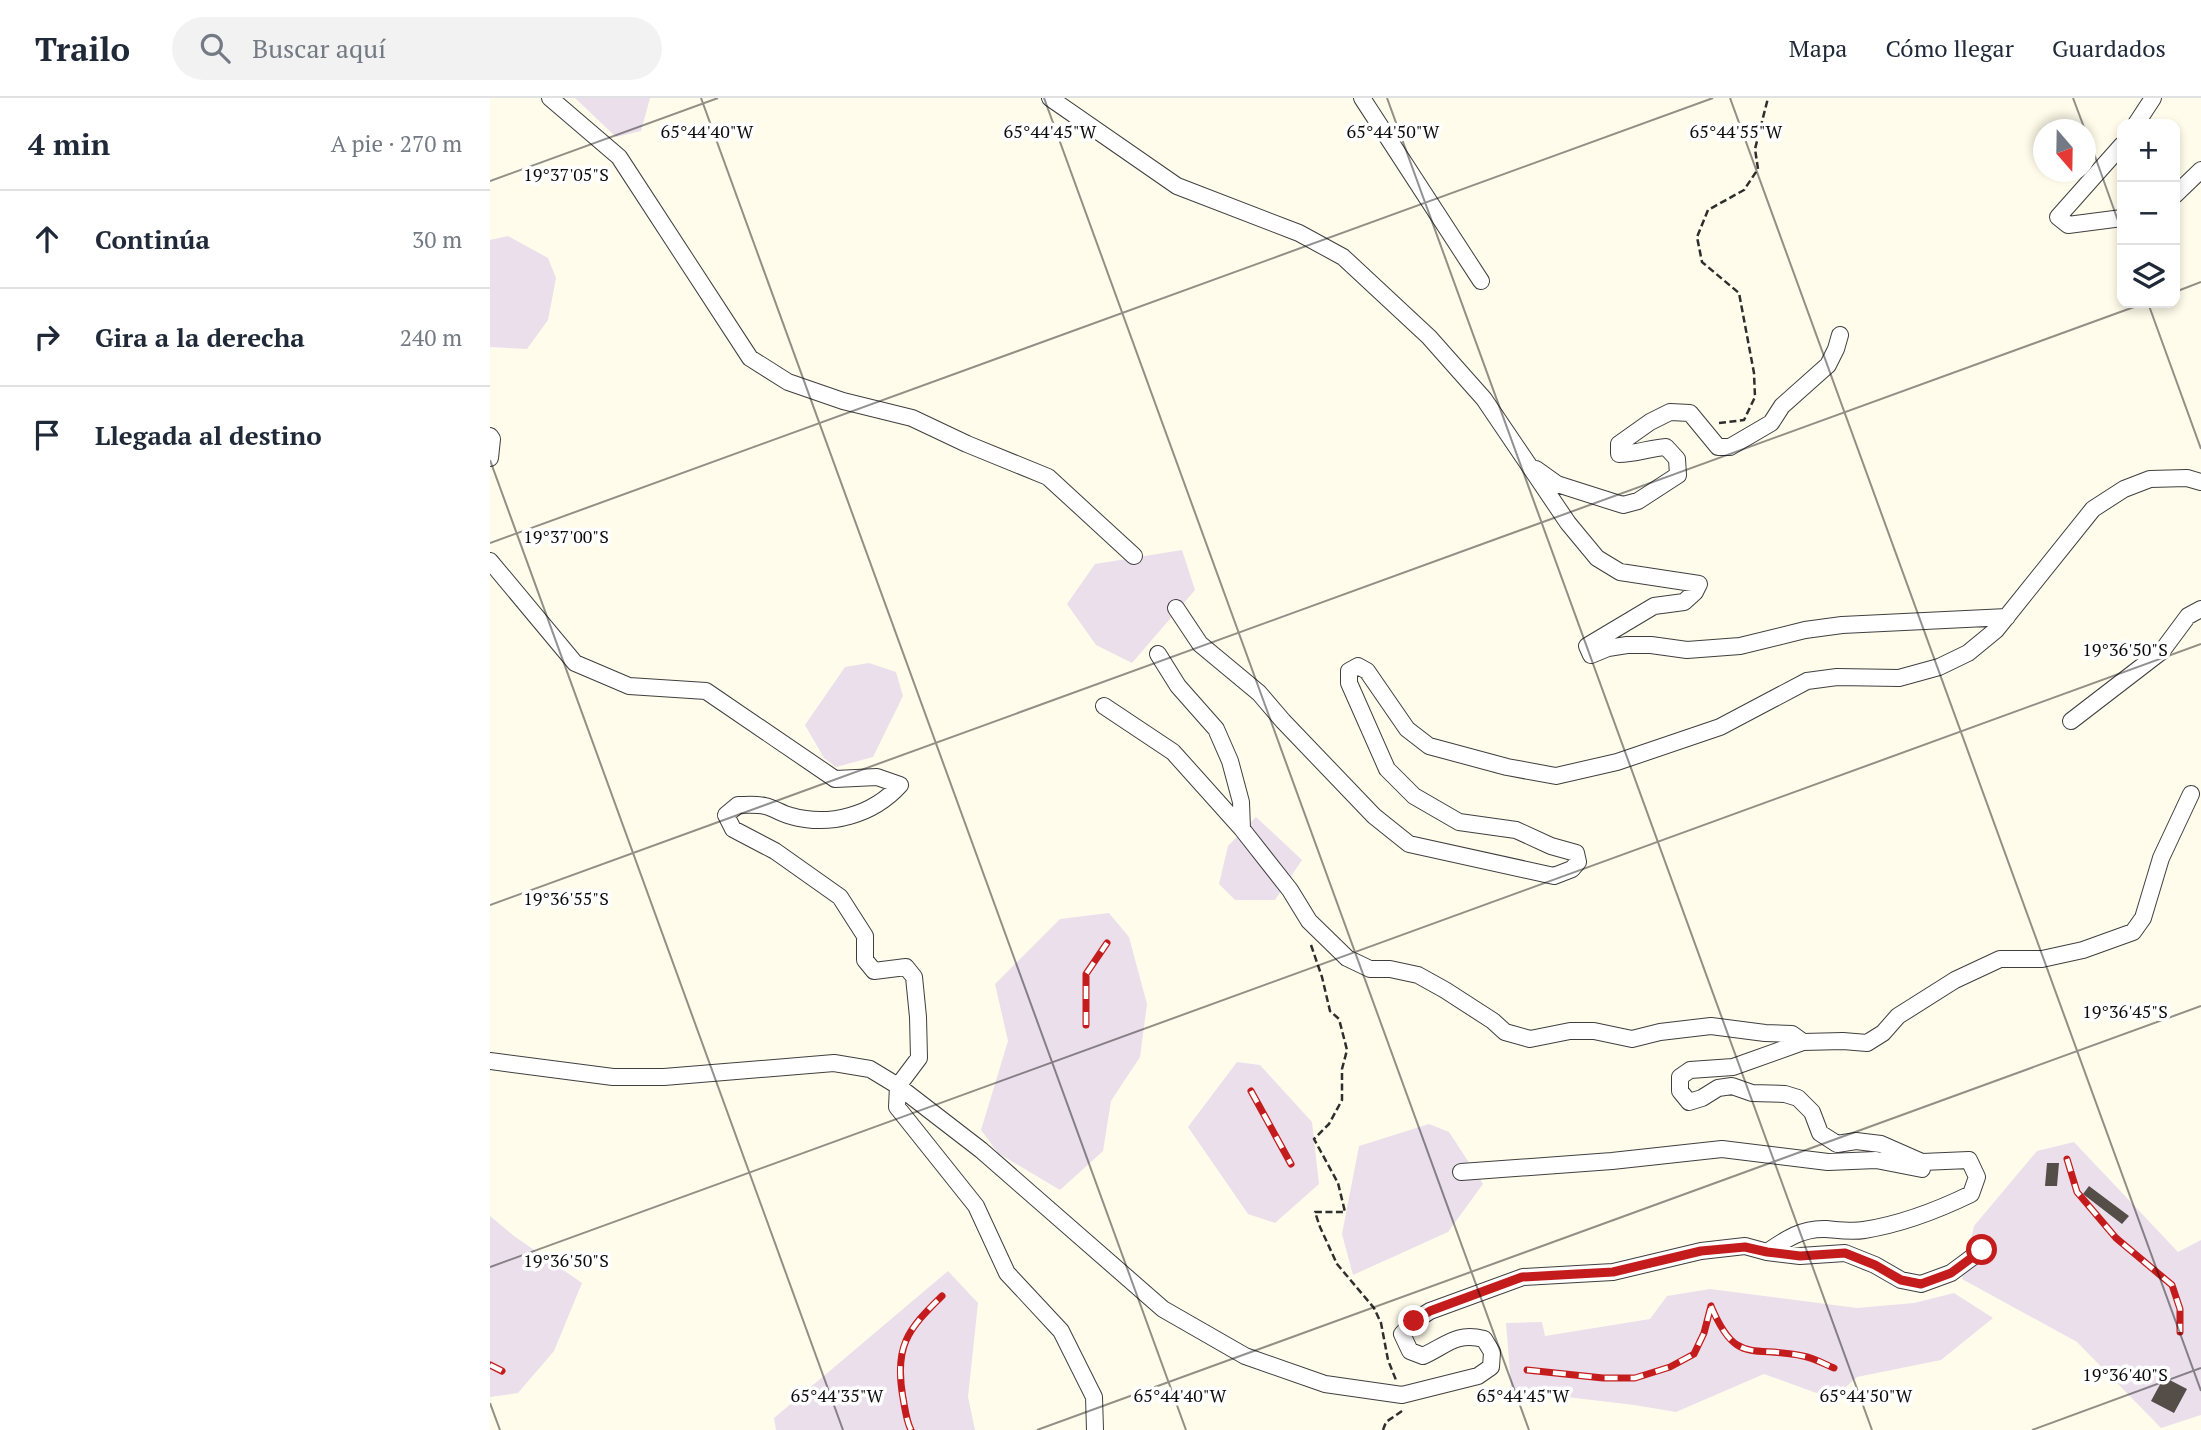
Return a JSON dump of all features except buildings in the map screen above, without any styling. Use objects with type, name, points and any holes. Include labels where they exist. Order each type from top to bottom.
[{"type":"lane","points":[[550,98],[620,157],[750,358],[788,382],[843,401],[912,418],[1048,477],[1135,556]]},
{"type":"lane","points":[[1050,98],[1177,186],[1299,233],[1343,257],[1438,347],[1484,399],[1569,523],[1597,558],[1620,572],[1699,584],[1684,602],[1654,606],[1587,646],[1591,655],[1608,648],[1627,645],[1687,650],[1740,646],[1805,630],[1842,625],[2007,617]]},
{"type":"lane","points":[[1362,98],[1481,281]]},
{"type":"lane","points":[[2139,119],[2153,98]]},
{"type":"lane","points":[[2117,151],[2058,217],[2068,225],[2117,219]]},
{"type":"lane","points":[[2180,190],[2201,170]]},
{"type":"lane","points":[[1528,463],[1557,484],[1623,505],[1638,501],[1678,475],[1678,459],[1666,447],[1619,454],[1619,444],[1650,422],[1670,412],[1689,413],[1718,447],[1730,447],[1771,423],[1782,406],[1828,366],[1840,335]]},
{"type":"lane","points":[[490,436],[490,458]]},
{"type":"lane","points":[[1176,608],[1200,644],[1259,693],[1374,816],[1409,844],[1554,876],[1572,869],[1578,862],[1576,853],[1551,846],[1516,830],[1459,822],[1414,796],[1387,769],[1349,682],[1349,671],[1357,666],[1367,671],[1407,729],[1429,746],[1507,767],[1556,776],[1616,762],[1720,727],[1807,681],[1837,677],[1899,678],[1939,667],[1968,653],[1996,630],[2093,509],[2124,489],[2150,479],[2187,478],[2201,482]]},
{"type":"lane","points":[[490,561],[575,663],[629,686],[706,691],[835,779],[877,777],[900,785],[888,799],[865,811],[837,820],[808,820],[789,816],[764,805],[738,805],[726,815],[733,829],[775,851],[840,897],[865,936],[865,960],[874,971],[906,967],[914,977],[919,1058],[898,1086],[897,1107],[976,1206],[1007,1273],[1061,1331],[1094,1397],[1094,1430]]},
{"type":"lane","points":[[2071,721],[2162,652],[2188,617],[2201,609]]},
{"type":"lane","points":[[1158,654],[1178,686],[1216,729],[1230,761],[1241,802],[1242,829]]},
{"type":"lane","points":[[1104,706],[1173,752],[1242,829],[1290,890],[1309,921],[1347,958],[1370,970],[1390,969],[1418,975],[1484,1015],[1505,1032],[1530,1039],[1570,1031],[1594,1031],[1632,1039],[1660,1032],[1711,1026],[1792,1034],[1803,1042]]},
{"type":"lane","points":[[1767,1252],[1796,1233],[1822,1229],[1859,1231],[1899,1224],[1942,1209],[1972,1194],[1977,1177],[1969,1160],[1922,1162],[1881,1144],[1838,1144],[1820,1133],[1812,1112],[1798,1098],[1785,1094],[1752,1093],[1732,1086],[1718,1088],[1689,1102],[1680,1091],[1680,1077],[1689,1070],[1733,1067],[1803,1042],[1867,1043],[1883,1033],[1898,1016],[1955,980],[2000,959],[2042,959],[2082,950],[2133,932],[2143,918],[2161,858],[2191,794]]},
{"type":"lane","points":[[490,1060],[613,1077],[664,1077],[834,1063],[870,1069],[898,1086],[981,1150],[1163,1309],[1245,1356],[1325,1384],[1402,1395],[1478,1376],[1491,1367],[1492,1352],[1484,1339],[1472,1336],[1460,1336],[1423,1356],[1410,1351],[1402,1334],[1414,1321],[1430,1311],[1522,1277],[1613,1272],[1701,1251],[1745,1247],[1800,1256],[1845,1253],[1875,1265],[1901,1280],[1921,1284],[1951,1273],[1982,1250]]},
{"type":"lane","points":[[1461,1172],[1612,1161],[1722,1149],[1828,1162],[1876,1160],[1928,1170],[1952,1161]]},
{"type":"path","points":[[1699,425],[1744,420],[1755,397],[1755,373],[1739,293],[1703,262],[1697,237],[1707,210],[1744,190],[1758,169],[1755,149],[1768,98]]},
{"type":"path","points":[[1309,921],[1311,945],[1330,1011],[1339,1019],[1347,1050],[1342,1069],[1342,1100],[1329,1124],[1314,1139],[1338,1183],[1345,1212],[1315,1212],[1336,1264],[1374,1308],[1381,1323],[1388,1360],[1406,1409],[1386,1422],[1383,1430]]},
{"type":"shaded area","points":[[575,98],[650,98],[641,131],[616,137]]},
{"type":"shaded area","points":[[508,236],[548,258],[556,278],[548,320],[527,349],[490,347],[490,240]]},
{"type":"shaded area","points":[[1182,550],[1195,590],[1132,663],[1096,645],[1067,604],[1095,564]]},
{"type":"shaded area","points":[[869,663],[896,672],[903,696],[873,757],[836,767],[824,758],[805,725],[845,667]]},
{"type":"shaded area","points":[[1256,817],[1302,860],[1275,900],[1235,900],[1219,884],[1228,846]]},
{"type":"shaded area","points":[[1109,913],[1129,937],[1147,1004],[1140,1057],[1111,1101],[1103,1151],[1060,1190],[998,1153],[981,1130],[1008,1041],[995,984],[1060,919]]},
{"type":"shaded area","points":[[1237,1062],[1260,1065],[1312,1122],[1319,1184],[1275,1223],[1248,1214],[1188,1127]]},
{"type":"shaded area","points":[[1429,1124],[1449,1132],[1483,1184],[1448,1232],[1353,1275],[1342,1234],[1359,1146]]},
{"type":"shaded area","points":[[2074,1142],[2178,1252],[2201,1240],[2201,1415],[2161,1428],[2077,1342],[1962,1279],[1974,1226],[2037,1151]]},
{"type":"shaded area","points":[[490,1216],[582,1283],[554,1351],[518,1393],[490,1397]]},
{"type":"shaded area","points":[[948,1271],[978,1303],[968,1397],[975,1430],[776,1430],[774,1418]]},
{"type":"shaded area","points":[[1710,1289],[1857,1308],[1914,1303],[1954,1293],[1993,1318],[1941,1360],[1857,1377],[1833,1399],[1764,1374],[1676,1412],[1567,1397],[1512,1397],[1506,1323],[1542,1322],[1545,1336],[1650,1319],[1667,1296]]},
{"type":"railway","points":[[1086,1025],[1086,974],[1107,943]]},
{"type":"railway","points":[[1251,1091],[1291,1164]]},
{"type":"railway","points":[[2067,1159],[2077,1192],[2116,1238],[2172,1285],[2180,1309],[2180,1332]]},
{"type":"railway","points":[[911,1430],[901,1380],[902,1352],[912,1330],[942,1296]]},
{"type":"railway","points":[[1711,1306],[1720,1325],[1738,1345],[1758,1351],[1807,1357],[1834,1368]]},
{"type":"railway","points":[[1527,1370],[1603,1378],[1635,1378],[1670,1367],[1694,1354],[1704,1333],[1711,1306]]},
{"type":"railway","points":[[490,1365],[502,1371]]},
{"type":"route","points":[[1414,1321],[1430,1311],[1522,1277],[1613,1272],[1701,1251],[1745,1247],[1800,1256],[1845,1253],[1875,1265],[1901,1280],[1921,1284],[1951,1273],[1982,1250]]}]
